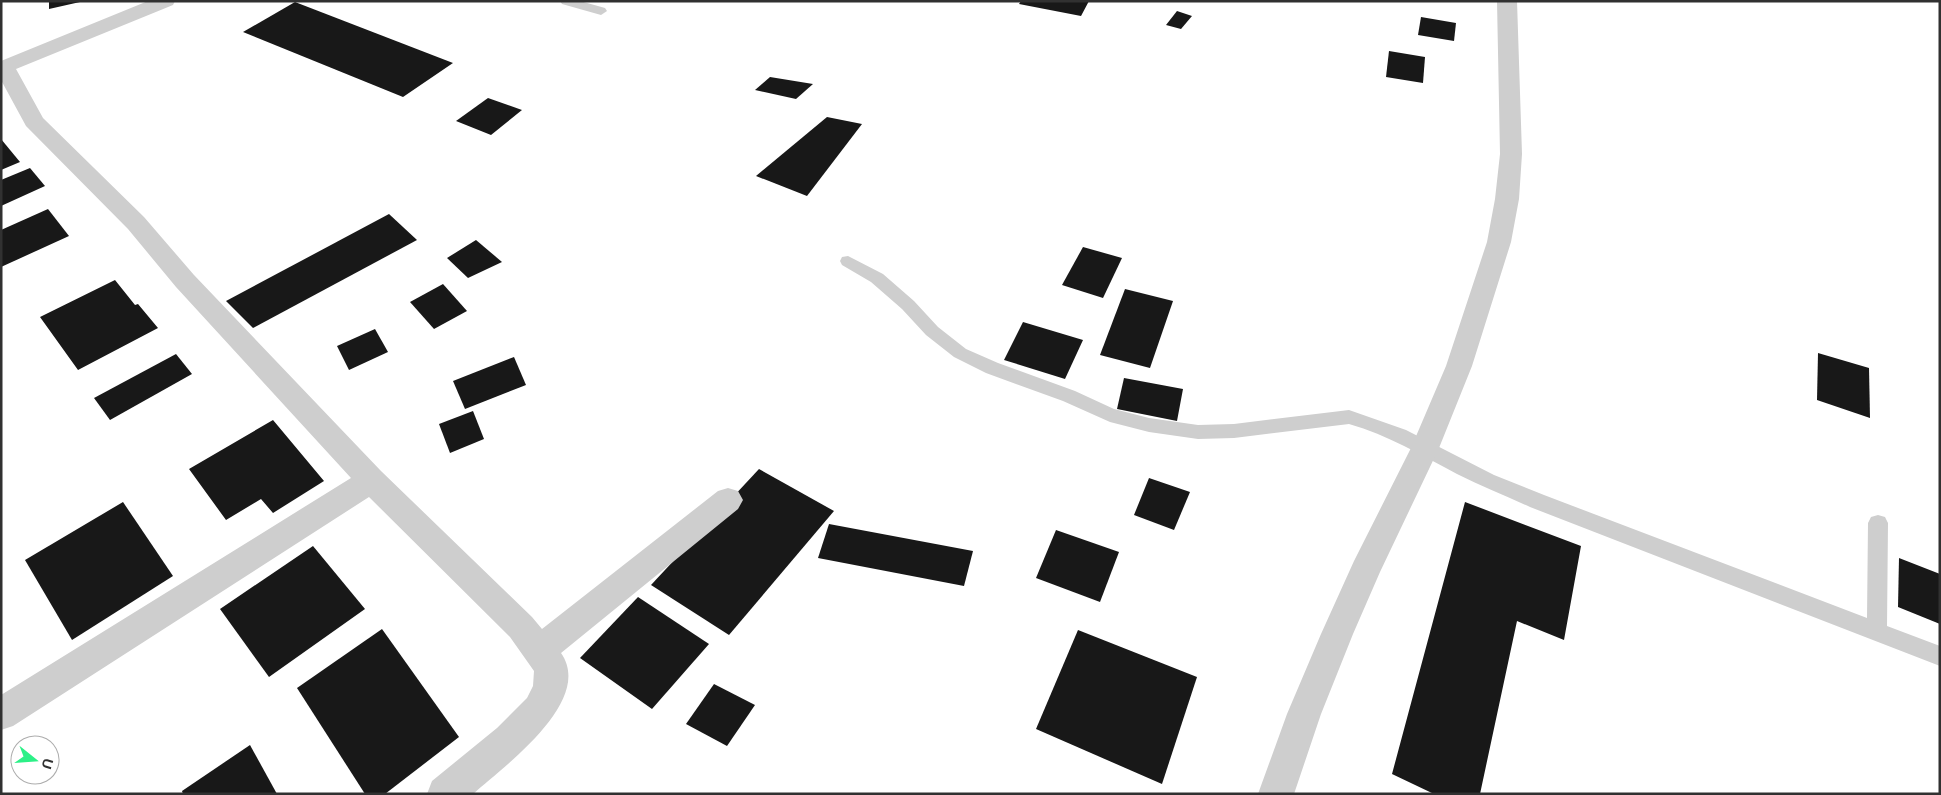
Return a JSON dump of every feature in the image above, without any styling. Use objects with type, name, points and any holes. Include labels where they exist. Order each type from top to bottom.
[{"type":"street","points":[[166,1],[7,73],[34,121],[136,223],[185,281],[371,480],[520,627],[540,650],[551,667],[550,687],[539,710],[509,740],[445,794]]},
{"type":"street","points":[[1276,794],[1304,714],[1337,634],[1364,572],[1424,448],[1459,366],[1499,242],[1507,199],[1512,154],[1507,1]]},
{"type":"street","points":[[1,714],[371,480]]},
{"type":"street","points":[[540,650],[728,500]]},
{"type":"lane","points":[[566,1],[601,12]]},
{"type":"lane","points":[[848,261],[877,278],[908,305],[932,331],[960,353],[992,368],[1069,396],[1110,415],[1149,425],[1198,432],[1234,431],[1349,417],[1366,421],[1482,478],[1538,501],[1940,656]]},
{"type":"lane","points":[[1877,631],[1878,524]]},
{"type":"building","points":[[49,1],[79,1],[80,2],[49,9]]},
{"type":"building","points":[[1021,1],[1089,1],[1081,16],[1019,4]]},
{"type":"building","points":[[295,2],[453,63],[403,97],[243,32]]},
{"type":"building","points":[[1177,11],[1192,16],[1181,29],[1166,25]]},
{"type":"building","points":[[1421,17],[1456,23],[1454,41],[1418,35]]},
{"type":"building","points":[[1389,51],[1425,57],[1423,83],[1386,77]]},
{"type":"building","points":[[770,77],[813,84],[796,99],[755,90]]},
{"type":"building","points":[[488,98],[522,110],[491,135],[456,121]]},
{"type":"building","points":[[827,117],[862,124],[807,196],[756,176]]},
{"type":"building","points":[[1,139],[20,162],[1,170]]},
{"type":"building","points":[[30,168],[45,186],[1,206],[1,180]]},
{"type":"building","points":[[48,209],[69,236],[1,267],[1,230]]},
{"type":"building","points":[[389,214],[417,240],[253,328],[226,301]]},
{"type":"building","points":[[476,240],[502,262],[468,278],[447,258]]},
{"type":"building","points":[[1083,247],[1122,258],[1103,298],[1062,285]]},
{"type":"building","points":[[115,280],[135,305],[138,304],[158,328],[78,370],[40,317]]},
{"type":"building","points":[[443,284],[467,311],[434,329],[410,302]]},
{"type":"building","points":[[1125,289],[1173,301],[1150,368],[1100,355]]},
{"type":"building","points":[[1023,322],[1083,340],[1065,379],[1004,360]]},
{"type":"building","points":[[375,329],[388,352],[349,370],[337,346]]},
{"type":"building","points":[[1818,353],[1869,368],[1870,418],[1817,400]]},
{"type":"building","points":[[176,354],[192,374],[110,420],[94,398]]},
{"type":"building","points":[[514,357],[526,385],[465,409],[453,381]]},
{"type":"building","points":[[1124,378],[1183,389],[1177,421],[1117,409]]},
{"type":"building","points":[[473,411],[484,439],[450,453],[439,424]]},
{"type":"building","points":[[273,420],[324,481],[273,513],[261,499],[226,520],[189,469]]},
{"type":"building","points":[[759,469],[834,511],[729,635],[651,585]]},
{"type":"building","points":[[1149,478],[1190,492],[1174,530],[1134,515]]},
{"type":"building","points":[[123,502],[173,576],[72,640],[25,560]]},
{"type":"building","points":[[1465,502],[1581,546],[1564,640],[1517,621],[1480,794],[1434,794],[1392,774]]},
{"type":"building","points":[[829,524],[973,551],[964,586],[818,558]]},
{"type":"building","points":[[1056,530],[1119,552],[1100,602],[1036,578]]},
{"type":"building","points":[[313,546],[365,609],[269,677],[220,609]]},
{"type":"building","points":[[1899,558],[1940,574],[1940,624],[1898,607]]},
{"type":"building","points":[[638,597],[709,644],[652,709],[580,658]]},
{"type":"building","points":[[382,629],[459,737],[385,794],[365,794],[297,688]]},
{"type":"building","points":[[1078,630],[1197,677],[1162,784],[1036,729]]},
{"type":"building","points":[[714,684],[755,705],[727,746],[686,724]]},
{"type":"building","points":[[250,745],[277,794],[183,794],[182,791]]}]
